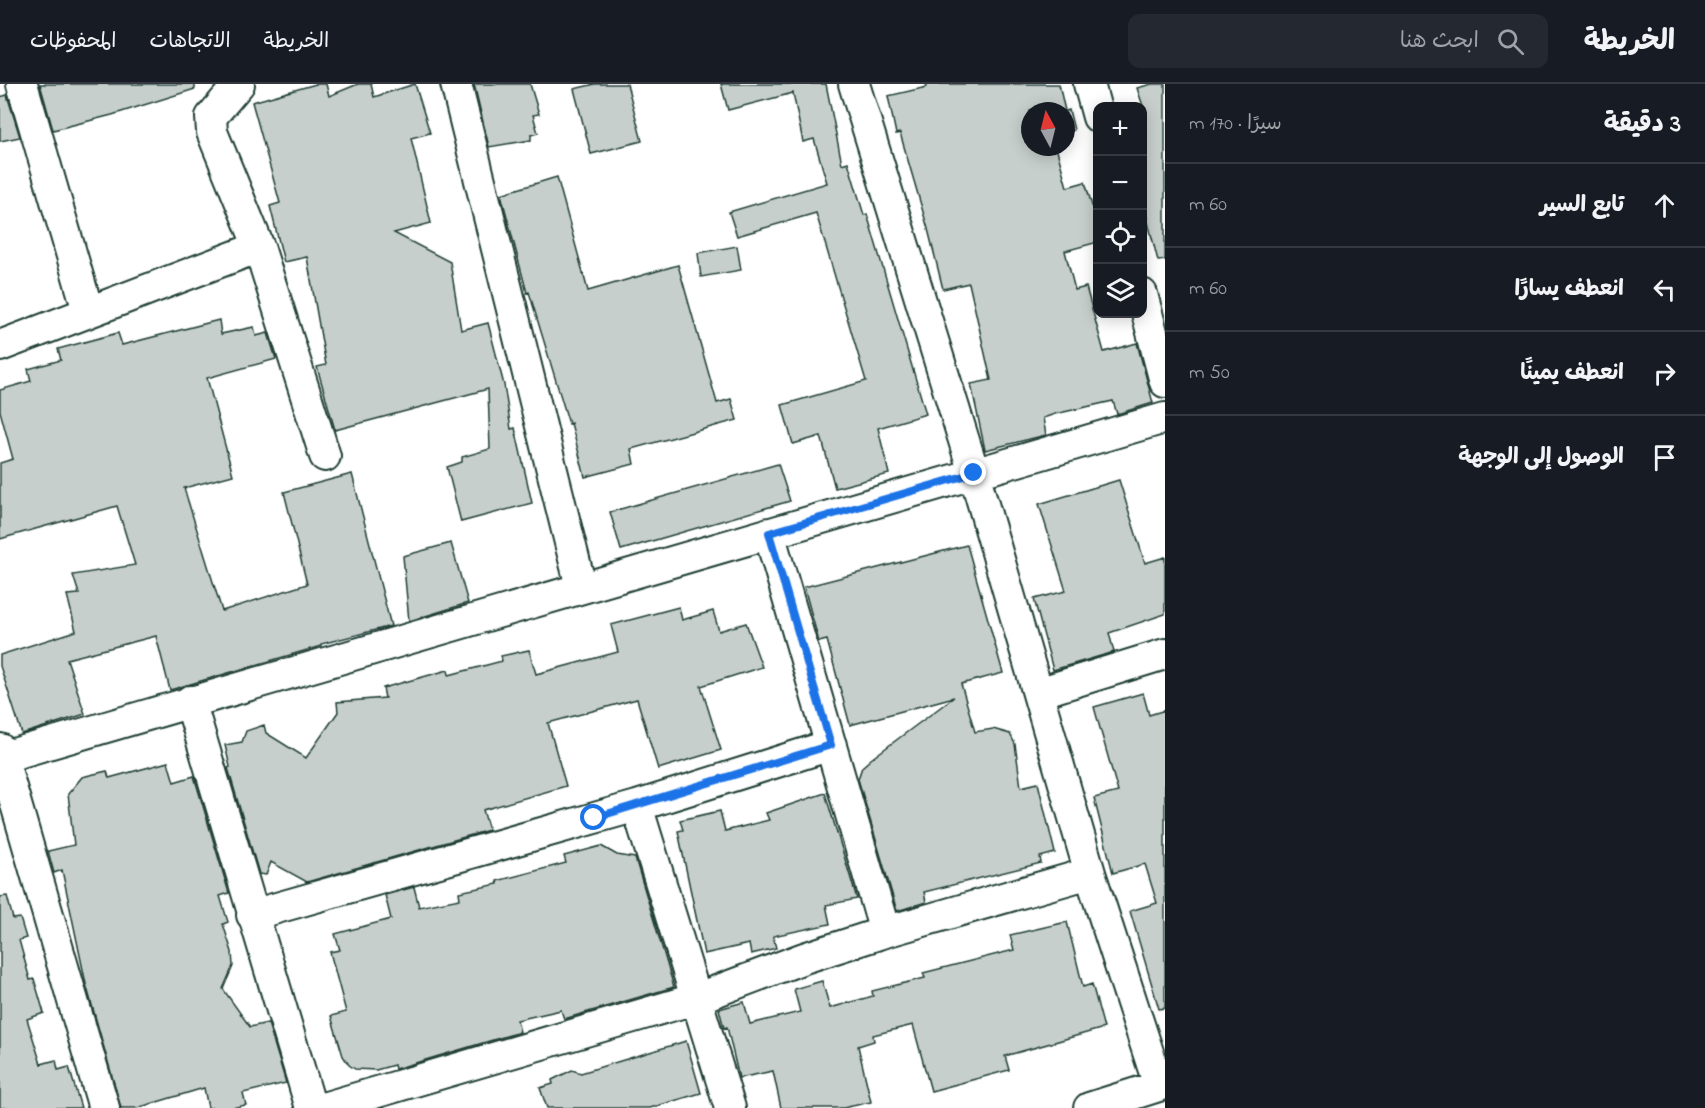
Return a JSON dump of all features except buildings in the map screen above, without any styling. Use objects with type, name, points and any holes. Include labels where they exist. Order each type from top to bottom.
[{"type":"street","points":[[22,84],[88,311]]},
{"type":"street","points":[[239,84],[211,117],[212,132],[259,247],[326,456]]},
{"type":"street","points":[[456,84],[581,587]]},
{"type":"street","points":[[854,84],[974,473],[1090,873],[1162,1085],[1089,1108]]},
{"type":"street","points":[[1089,84],[1094,102]]},
{"type":"street","points":[[0,346],[259,247]]},
{"type":"street","points":[[1147,310],[1165,382]]},
{"type":"street","points":[[104,1108],[1,755],[383,647],[581,587],[1165,418]]},
{"type":"street","points":[[769,533],[885,932]]},
{"type":"street","points":[[1038,693],[1165,654]]},
{"type":"street","points":[[190,702],[311,1108]]},
{"type":"street","points":[[252,915],[637,807],[831,745]]},
{"type":"street","points":[[637,807],[698,998],[730,1108]]},
{"type":"street","points":[[323,1108],[698,998],[804,958],[885,932],[1090,873]]},
{"type":"route","points":[[594,818],[637,807],[831,745],[769,533],[974,473]]}]
